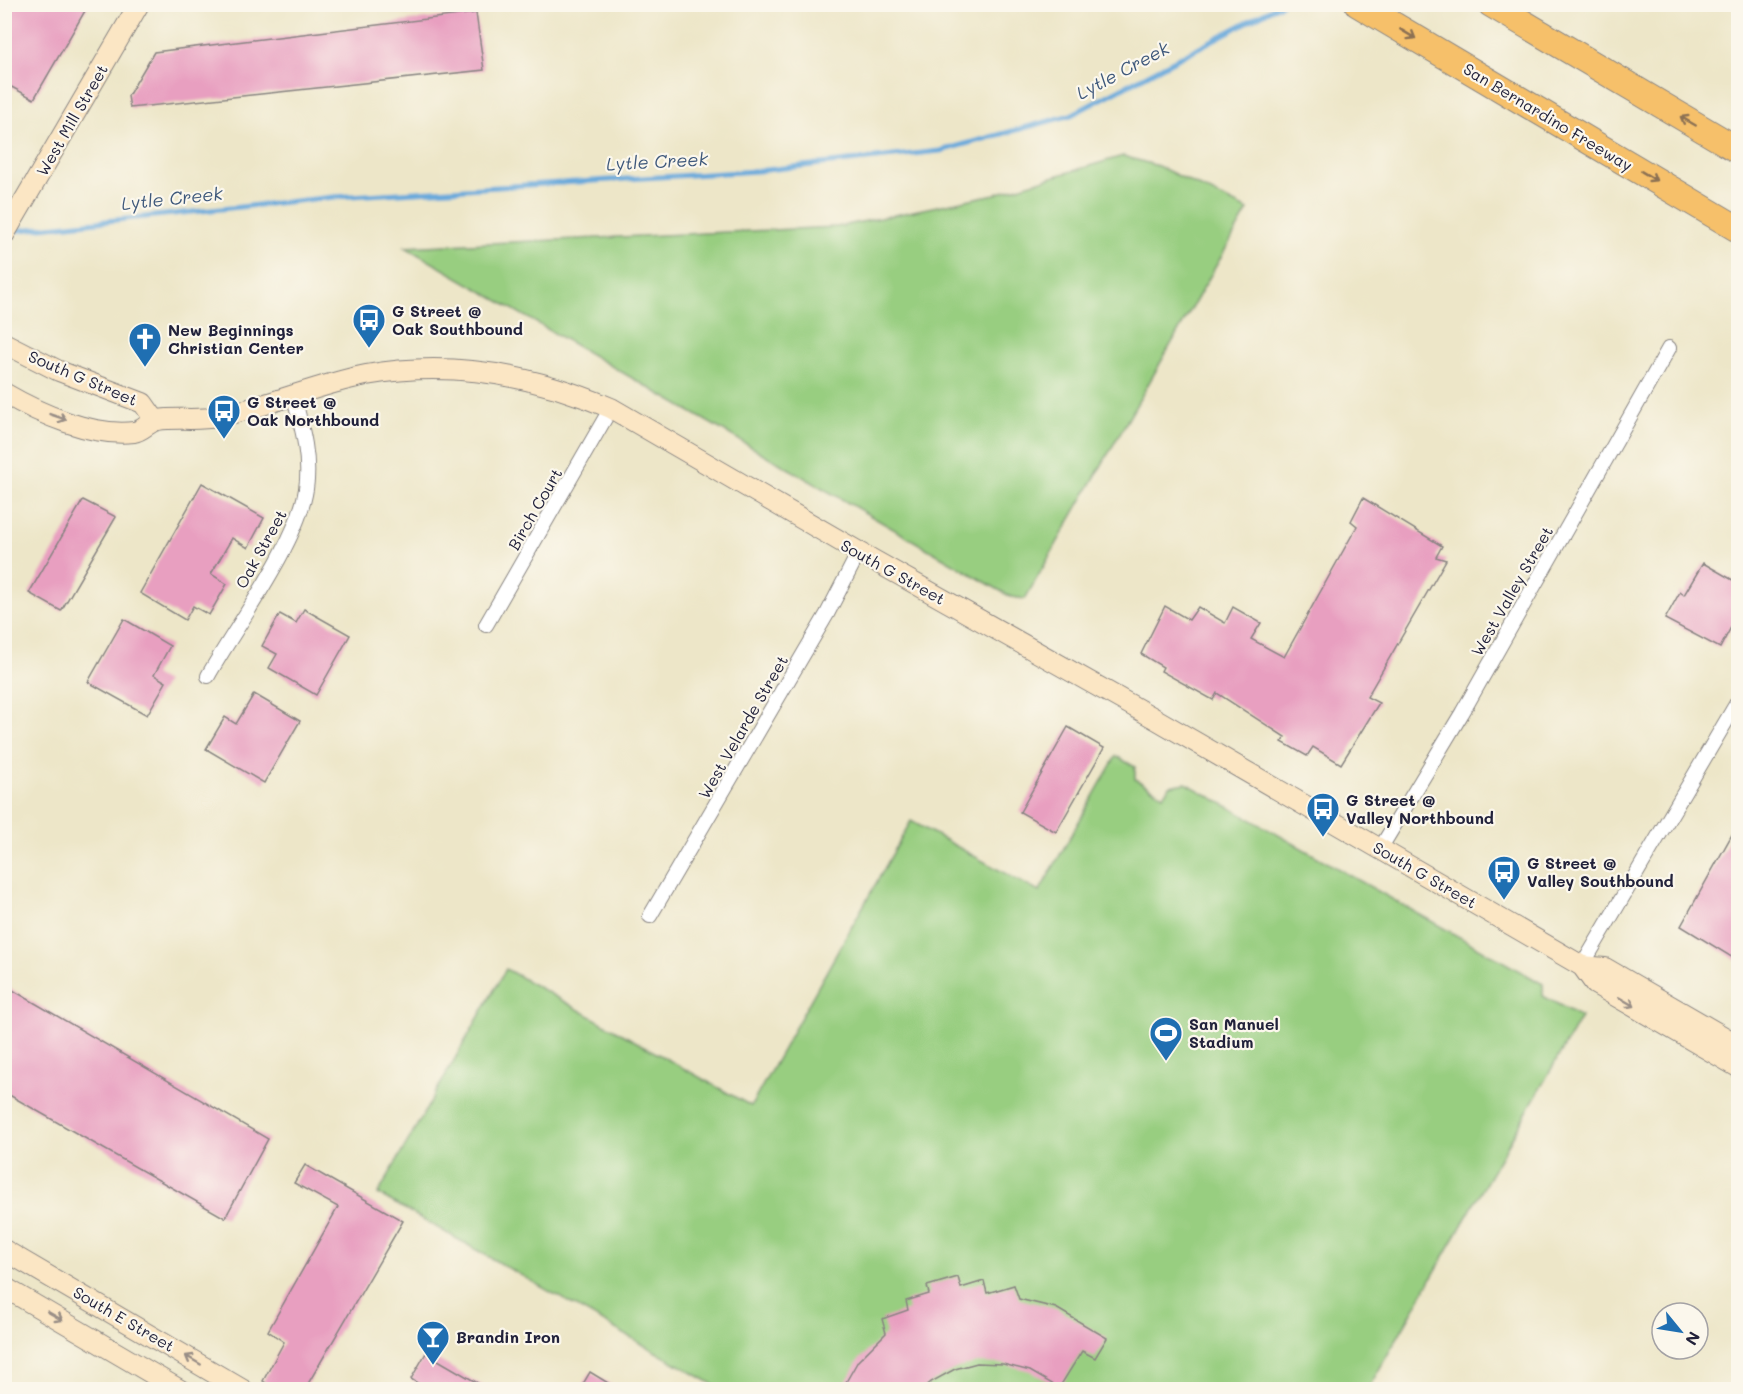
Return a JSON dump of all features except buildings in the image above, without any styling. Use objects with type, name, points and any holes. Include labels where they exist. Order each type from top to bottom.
[{"type":"highway","name":"San Bernardino Freeway","points":[[1358,4],[1738,229]]},
{"type":"highway","points":[[1491,4],[1738,150]]},
{"type":"main road","name":"West Mill Street","points":[[4,235],[139,4]]},
{"type":"main road","name":"South G Street","points":[[4,343],[66,375],[143,403],[155,420]]},
{"type":"main road","name":"South G Street","points":[[4,393],[52,416],[105,430],[137,432],[155,420],[214,417],[248,410],[293,394],[368,375],[431,369],[508,376],[547,384],[611,408],[859,552],[1136,707],[1582,966],[1595,984],[1738,1067]]},
{"type":"main road","name":"South G Street","points":[[1582,966],[1605,968],[1738,1045]]},
{"type":"main road","name":"South E Street","points":[[4,1250],[243,1389]]},
{"type":"main road","name":"South E Street","points":[[4,1287],[180,1389]]},
{"type":"street","name":"West Valley Street","points":[[1380,849],[1462,713],[1669,348]]},
{"type":"street","name":"Oak Street","points":[[208,676],[274,563],[302,507],[307,464],[303,429],[293,394]]},
{"type":"street","name":"Birch Court","points":[[486,625],[611,408]]},
{"type":"street","name":"West Velarde Street","points":[[650,916],[828,614],[859,552]]},
{"type":"street","points":[[1582,966],[1738,701]]},
{"type":"green space","points":[[1123,156],[1158,166],[1248,210],[1025,599],[1011,597],[405,247],[837,227],[995,194]]},
{"type":"green space","name":"San Manuel Stadium","points":[[1116,756],[1135,767],[1135,779],[1163,795],[1170,786],[1186,783],[1543,984],[1543,996],[1581,1017],[1368,1389],[721,1389],[378,1194],[506,969],[751,1106],[911,821],[1039,892]]},
{"type":"waterway","name":"Lytle Creek","points":[[11,231],[334,197],[757,171],[940,151],[1071,115],[1281,4]]},
{"type":"place","name":"G Street @ Oak Southbound","points":[[369,349]]},
{"type":"place","name":"New Beginnings Christian Center","points":[[145,368]]},
{"type":"place","name":"G Street @ Oak Northbound","points":[[224,440]]},
{"type":"place","name":"G Street @ Valley Northbound","points":[[1323,838]]},
{"type":"place","name":"G Street @ Valley Southbound","points":[[1504,901]]},
{"type":"place","name":"San Manuel Stadium","points":[[1166,1062]]},
{"type":"place","name":"Brandin Iron","points":[[433,1366]]}]
